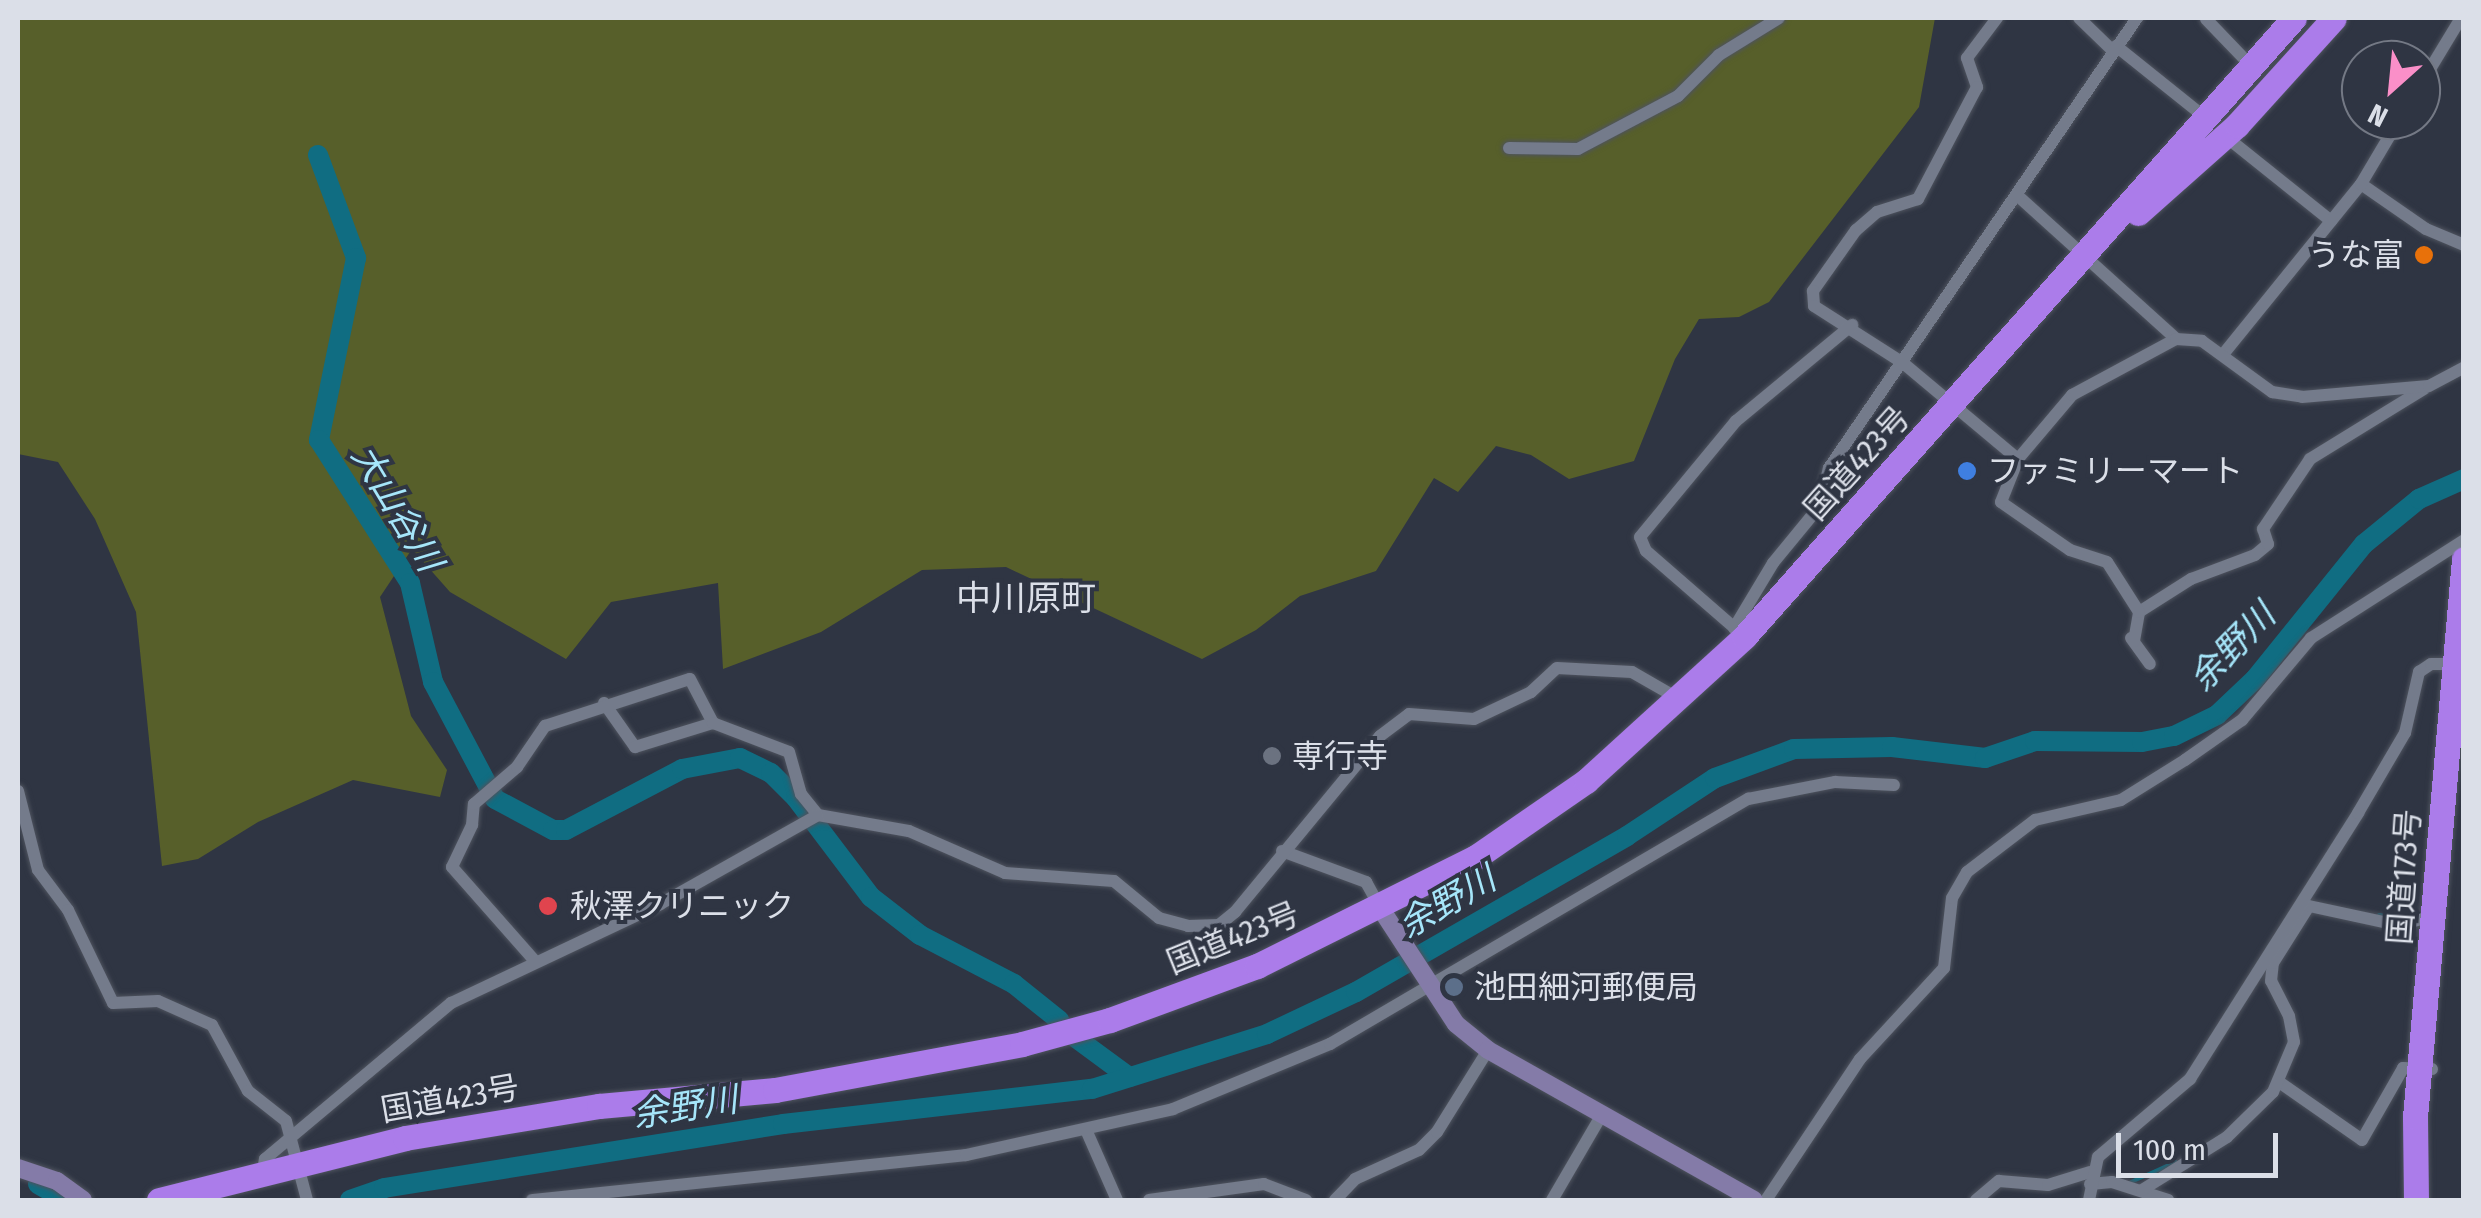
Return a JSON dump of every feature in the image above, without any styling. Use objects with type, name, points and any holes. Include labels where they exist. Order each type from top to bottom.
[{"type":"highway","points":[[2127,204],[2188,148],[2299,25],[2318,18]]},
{"type":"highway","name":"国道423号","points":[[160,1200],[263,1171],[292,1149],[580,1109],[775,1090],[1022,1044],[1197,990],[1384,916],[1539,816],[1681,701],[1739,632],[1954,403],[2127,204],[2334,18]]},
{"type":"highway","points":[[2164,190],[2299,25]]},
{"type":"highway","name":"国道423号","points":[[2083,256],[2164,190],[2216,127],[2251,66],[2299,25]]},
{"type":"highway","name":"国道173号","points":[[2416,1200],[2434,916],[2464,559]]},
{"type":"highway","name":"国道173号","points":[[2432,1200],[2426,1069],[2464,720]]},
{"type":"street","points":[[1509,148],[1578,149],[1678,96],[1720,55],[1778,18]]},
{"type":"street","points":[[1997,18],[1968,58],[1977,86],[1918,198],[1876,212],[1856,230],[1813,291],[1814,306],[1852,325],[1903,363],[2018,459]]},
{"type":"street","points":[[2080,18],[2332,220]]},
{"type":"street","points":[[1852,325],[1736,421],[1640,537],[1646,551],[1739,632],[1774,563],[1819,507],[1828,468],[2137,18]]},
{"type":"street","points":[[2441,52],[2462,18]]},
{"type":"street","points":[[2206,19],[2251,66]]},
{"type":"street","points":[[2225,352],[2361,184],[2388,140]]},
{"type":"street","points":[[2361,184],[2414,222],[2464,244]]},
{"type":"street","points":[[2018,196],[2176,338],[2225,352],[2260,385],[2302,397],[2429,386]]},
{"type":"street","points":[[2138,612],[2106,562],[2070,550],[2001,502],[2018,459],[2072,394],[2176,338]]},
{"type":"street","points":[[2150,664],[2131,637],[2138,612],[2191,579],[2255,555],[2268,544],[2263,529],[2310,458],[2464,367]]},
{"type":"street","points":[[1766,1200],[1860,1060],[1944,968],[1952,898],[1967,872],[2035,820],[2121,800],[2185,760],[2242,720],[2311,638],[2464,540]]},
{"type":"street","points":[[2089,1200],[2090,1178],[2098,1157],[2190,1079],[2268,960],[2405,733],[2419,672],[2458,664]]},
{"type":"street","points":[[292,1149],[451,1003],[534,960],[660,904],[818,816],[908,832],[1006,872],[1114,881],[1159,918],[1188,926],[1220,925],[1380,736],[1409,714],[1474,719],[1531,692],[1557,668],[1632,672],[1681,701]]},
{"type":"street","points":[[534,960],[452,867],[472,825],[474,804],[517,767],[546,726],[604,702],[690,678],[713,723]]},
{"type":"street","points":[[604,702],[635,748],[713,723],[789,752],[801,794],[818,816]]},
{"type":"street","points":[[532,1200],[966,1155],[1087,1132],[1264,1076],[1428,984],[1671,839],[1748,799],[1835,782],[1894,784]]},
{"type":"street","points":[[18,791],[38,870],[68,910],[113,1003],[158,1002],[212,1025],[248,1091],[286,1121],[306,1197]]},
{"type":"street","points":[[1282,852],[1366,882],[1456,1024],[1488,1050],[1600,1118],[1754,1200]]},
{"type":"street","points":[[2142,1190],[2228,1137],[2279,1082],[2294,1042],[2290,1016],[2271,981],[2268,960],[2309,906],[2398,926],[2434,916]]},
{"type":"street","points":[[1335,1200],[1354,1179],[1419,1150],[1437,1132],[1488,1050]]},
{"type":"street","points":[[2279,1082],[2362,1140],[2403,1068],[2426,1069]]},
{"type":"street","points":[[1552,1200],[1600,1118]]},
{"type":"street","points":[[1087,1132],[1117,1200]]},
{"type":"street","points":[[18,1168],[57,1182],[84,1200]]},
{"type":"street","points":[[1976,1200],[2000,1182],[2048,1185],[2090,1178],[2168,1200]]},
{"type":"street","points":[[1149,1200],[1264,1184],[1306,1200]]},
{"type":"green space","points":[[18,18],[1935,18],[1919,107],[1769,302],[1739,317],[1699,319],[1675,359],[1634,461],[1569,479],[1531,455],[1496,446],[1458,492],[1434,478],[1376,571],[1300,596],[1256,630],[1202,659],[1006,567],[922,570],[821,632],[723,669],[718,583],[611,602],[566,659],[450,592],[412,549],[380,597],[411,716],[447,770],[440,797],[353,780],[258,822],[198,859],[162,866],[136,612],[95,519],[58,462],[18,454]]},
{"type":"waterway","name":"大山谷川","points":[[318,155],[356,258],[319,440],[410,583],[433,682],[495,799],[553,830],[566,830],[682,769],[740,758],[771,773],[796,798],[871,897],[920,935],[1014,984],[1059,1020]]},
{"type":"waterway","name":"余野川","points":[[350,1200],[384,1188],[783,1124],[1092,1089],[1267,1034],[1356,992],[1627,836],[1715,778],[1794,749],[1892,747],[1985,758],[2035,741],[2142,742],[2174,736],[2217,715],[2255,679],[2364,544],[2419,499],[2464,479]]},
{"type":"waterway","points":[[2379,915],[2399,919]]},
{"type":"waterway","name":"大山谷川","points":[[1076,1038],[1129,1077]]},
{"type":"waterway","points":[[2131,1182],[2176,1162]]},
{"type":"waterway","points":[[38,1184],[66,1200]]},
{"type":"place","name":"うな富","points":[[2424,255]]},
{"type":"place","name":"ファミリーマート","points":[[1967,471]]},
{"type":"place","name":"専行寺","points":[[1272,756]]},
{"type":"place","name":"秋澤クリニック","points":[[548,906]]},
{"type":"place","name":"池田細河郵便局","points":[[1454,987]]},
{"type":"district","name":"中川原町","points":[[1026,598]]}]
